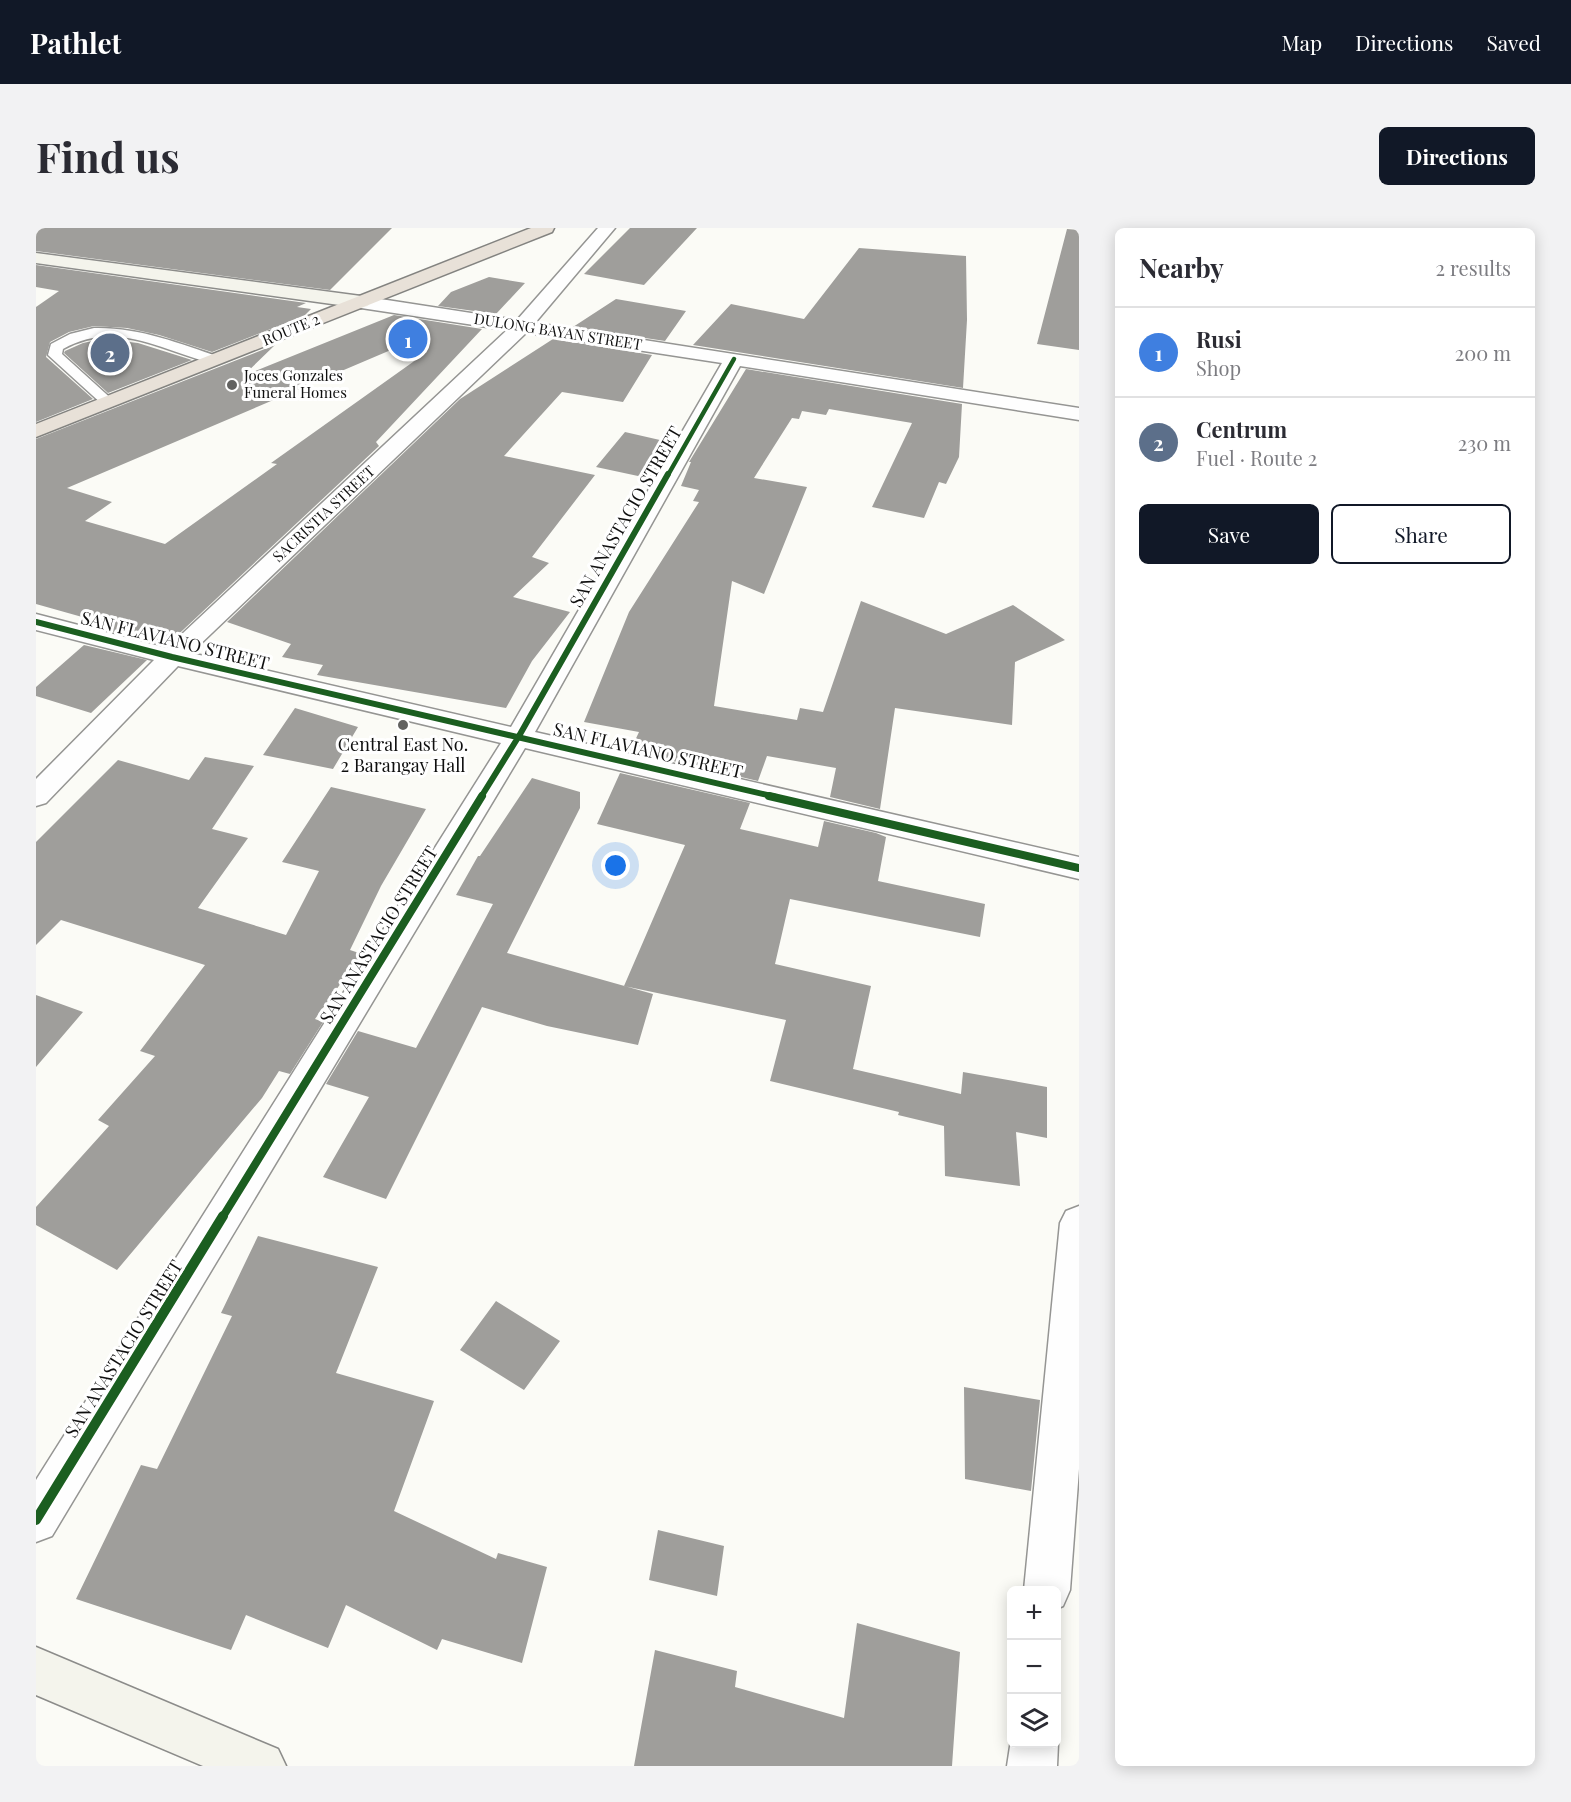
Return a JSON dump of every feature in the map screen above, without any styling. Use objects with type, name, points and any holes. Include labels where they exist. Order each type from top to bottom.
[{"type":"highway","name":"ROUTE 2","points":[[36,431],[546,228]]},
{"type":"street","name":"SACRISTIA STREET","points":[[36,796],[172,657],[522,326],[607,228]]},
{"type":"street","name":"DULONG BAYAN STREET","points":[[36,258],[522,326],[1079,414]]},
{"type":"street","name":"SAN ANASTACIO STREET","points":[[36,1520],[519,736],[734,358]]},
{"type":"street","name":"SAN FLAVIANO STREET","points":[[36,622],[172,657],[1079,868]]},
{"type":"street","points":[[1047,1586],[1079,1223]]},
{"type":"street","points":[[36,1671],[261,1766]]},
{"type":"street","points":[[1032,1766],[1034,1748]]},
{"type":"lane","points":[[108,402],[55,355],[56,347],[86,332],[117,331],[215,360]]},
{"type":"building","points":[[36,228],[392,228],[330,290],[36,251]]},
{"type":"building","points":[[630,228],[697,228],[644,285],[584,274]]},
{"type":"building","points":[[1067,229],[1079,230],[1079,350],[1037,344]]},
{"type":"building","points":[[859,248],[966,256],[967,320],[963,388],[693,345],[731,304],[804,319]]},
{"type":"building","points":[[36,265],[306,303],[297,307],[311,309],[304,316],[212,352],[159,335],[127,328],[94,326],[69,332],[50,342],[46,357],[93,399],[36,422],[36,307],[59,291],[36,287]]},
{"type":"building","points":[[489,277],[525,283],[496,314],[438,306],[451,292]]},
{"type":"building","points":[[616,299],[686,311],[665,341],[573,327]]},
{"type":"building","points":[[394,315],[482,329],[376,442],[379,446],[167,645],[102,629],[107,624],[36,604],[36,439],[275,345],[243,376]],"holes":[[[419,338],[427,352],[271,463],[277,464],[165,544],[85,521],[112,502],[67,488]]]},
{"type":"building","points":[[102,339],[138,343],[192,360],[108,393],[64,353],[83,343]]},
{"type":"building","points":[[553,339],[652,355],[623,402],[562,392],[504,456],[595,475],[532,557],[549,563],[513,597],[570,612],[532,661],[506,708],[317,675],[323,665],[282,657],[291,644],[227,622],[460,399]]},
{"type":"building","points":[[746,369],[962,404],[959,457],[946,484],[939,482],[924,518],[872,507],[912,423],[829,409],[826,415],[802,411],[799,419],[792,418],[754,478],[807,487],[764,594],[732,581],[714,706],[797,720],[800,708],[823,712],[861,601],[946,634],[1013,605],[1065,640],[1015,662],[1012,725],[895,708],[880,809],[830,797],[836,768],[767,756],[758,781],[630,751],[639,732],[584,722],[629,612],[699,502],[693,501],[699,490],[681,486],[691,462],[689,462]]},
{"type":"building","points":[[625,432],[673,443],[652,479],[596,467]]},
{"type":"building","points":[[84,645],[147,660],[91,713],[36,696],[36,687]]},
{"type":"building","points":[[295,708],[358,727],[333,769],[263,755]]},
{"type":"building","points":[[205,757],[254,766],[212,829],[248,838],[198,908],[286,935],[319,871],[282,862],[331,787],[426,809],[381,886],[350,950],[362,954],[315,1019],[323,1022],[290,1074],[279,1071],[262,1098],[117,1270],[36,1225],[36,1207],[109,1126],[98,1120],[155,1056],[140,1051],[205,965],[61,920],[36,945],[36,842],[118,760],[189,780]]},
{"type":"building","points":[[620,773],[750,803],[740,829],[818,847],[824,821],[876,833],[886,837],[878,881],[985,904],[980,937],[790,899],[775,964],[871,986],[853,1069],[961,1094],[963,1072],[1047,1087],[1047,1138],[1016,1132],[1020,1186],[945,1176],[944,1126],[898,1115],[899,1112],[770,1081],[786,1020],[624,986],[685,845],[597,824]]},
{"type":"building","points":[[532,778],[580,792],[580,808],[507,953],[653,994],[638,1045],[547,1026],[482,1007],[386,1199],[323,1177],[369,1097],[326,1084],[358,1031],[416,1048],[493,904],[456,895],[478,856]]},
{"type":"building","points":[[36,995],[83,1012],[36,1067]]},
{"type":"building","points":[[258,1236],[378,1267],[336,1373],[434,1401],[394,1511],[496,1559],[498,1553],[547,1567],[522,1663],[442,1639],[437,1650],[346,1605],[328,1648],[246,1615],[231,1650],[76,1599],[141,1465],[157,1469],[232,1316],[221,1313]]},
{"type":"building","points":[[496,1301],[560,1341],[524,1390],[460,1350]]},
{"type":"building","points":[[964,1387],[1040,1400],[1031,1491],[965,1479]]},
{"type":"building","points":[[658,1530],[724,1546],[717,1596],[649,1580]]},
{"type":"building","points":[[857,1623],[960,1652],[952,1766],[634,1766],[655,1650],[737,1671],[735,1687],[844,1718]]},
{"type":"cycle path","points":[[36,1520],[519,736],[734,359]]},
{"type":"cycle path","points":[[36,622],[172,657],[1079,868]]},
{"type":"place","name":"Rusi","points":[[408,339]]},
{"type":"place","name":"Centrum","points":[[110,353]]},
{"type":"place","name":"Joces Gonzales Funeral Homes","points":[[232,385]]},
{"type":"place","name":"Central East No. 2 Barangay Hall","points":[[403,725]]}]
